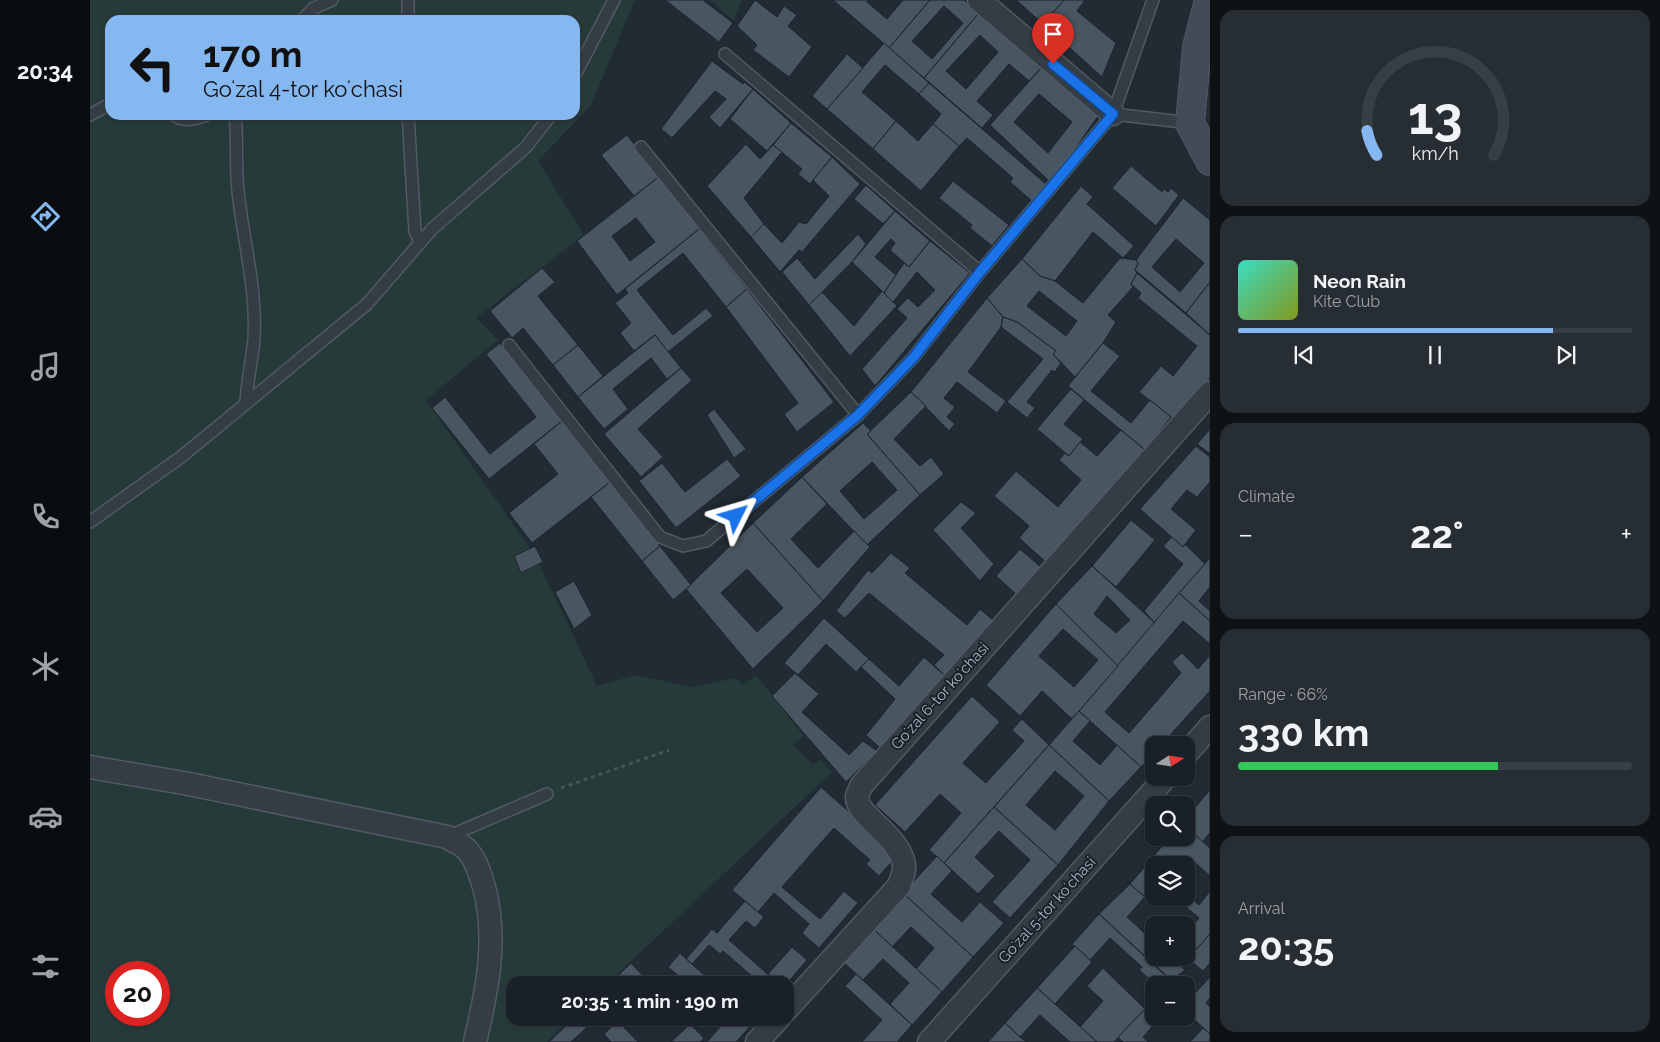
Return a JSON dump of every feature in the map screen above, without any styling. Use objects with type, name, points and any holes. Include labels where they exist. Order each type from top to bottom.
[{"type":"street","points":[[979,0],[1113,114]]},
{"type":"street","points":[[1209,0],[1197,47],[1190,123],[1210,162]]},
{"type":"street","name":"Goʻzal 6-tor koʻchasi","points":[[794,1001],[899,886],[904,870],[901,854],[891,839],[859,806],[857,797],[861,786],[1210,393]]},
{"type":"street","points":[[1195,744],[1210,727]]},
{"type":"street","points":[[90,766],[184,783],[447,837],[466,849],[479,870],[489,905],[491,941],[486,995],[475,1042]]},
{"type":"street","name":"Goʻzal 5-tor koʻchasi","points":[[929,1042],[1158,786]]},
{"type":"street","points":[[757,1042],[772,1026]]},
{"type":"lane","points":[[307,15],[314,8],[332,0]]},
{"type":"lane","points":[[408,0],[408,15]]},
{"type":"lane","points":[[580,65],[614,0]]},
{"type":"lane","points":[[509,345],[660,537],[683,546],[706,542],[858,415],[913,358],[980,272],[1113,114],[1153,0]]},
{"type":"lane","points":[[725,54],[980,272]]},
{"type":"lane","points":[[90,114],[105,106]]},
{"type":"lane","points":[[1113,114],[1190,123]]},
{"type":"lane","points":[[181,120],[194,120]]},
{"type":"lane","points":[[235,120],[238,188],[242,225],[250,260],[254,338],[247,382],[246,403]]},
{"type":"lane","points":[[408,120],[415,231],[420,242]]},
{"type":"lane","points":[[90,522],[181,458],[367,304],[432,229],[526,147],[547,120]]},
{"type":"lane","points":[[641,147],[858,415]]},
{"type":"lane","points":[[447,837],[547,794]]},
{"type":"path","points":[[547,794],[668,750]]},
{"type":"green space","points":[[90,0],[635,0],[591,105],[580,117],[580,15],[105,15],[105,120],[577,120],[538,161],[584,235],[476,318],[498,340],[426,400],[536,557],[597,686],[636,675],[691,687],[736,678],[743,685],[756,675],[804,736],[793,744],[812,764],[821,760],[832,772],[616,976],[506,976],[506,1026],[564,1026],[547,1042],[90,1042]]},
{"type":"green space","points":[[710,0],[742,0],[734,21]]},
{"type":"building","points":[[665,0],[703,0],[733,23],[719,42]]},
{"type":"building","points":[[755,0],[777,17],[784,6],[797,15],[788,26],[812,47],[789,77],[753,50],[757,45],[737,26]]},
{"type":"building","points":[[833,0],[869,0],[867,2],[887,19],[903,0],[930,0],[889,48]]},
{"type":"building","points":[[930,0],[964,0],[979,13],[924,78],[889,48]],"holes":[[[944,6],[963,23],[932,59],[912,41]]]},
{"type":"building","points":[[1016,0],[1064,0],[1043,24]]},
{"type":"building","points":[[1064,0],[1085,0],[1077,11],[1116,43],[1102,77],[1043,24]]},
{"type":"building","points":[[979,13],[1042,67],[1029,81],[1009,64],[977,101],[993,115],[982,128],[924,78]],"holes":[[[980,35],[998,52],[966,89],[946,71]]]},
{"type":"building","points":[[884,43],[929,83],[919,94],[885,65],[862,92],[896,121],[873,149],[827,109]]},
{"type":"building","points":[[847,54],[863,68],[827,109],[812,96]]},
{"type":"building","points":[[712,61],[743,84],[744,82],[753,89],[720,128],[709,117],[726,99],[715,91],[672,138],[661,129]]},
{"type":"building","points":[[1042,67],[1098,116],[1051,183],[990,125]],"holes":[[[1039,94],[1072,122],[1048,153],[1014,122]]]},
{"type":"building","points":[[929,83],[1047,185],[1033,202],[1010,182],[1013,178],[967,138],[959,146],[933,124],[941,114],[919,94]]},
{"type":"building","points":[[753,89],[791,123],[767,151],[730,119]]},
{"type":"building","points":[[896,121],[918,141],[933,124],[959,146],[921,191],[873,149]]},
{"type":"building","points":[[791,123],[832,157],[810,184],[798,174],[802,169],[773,145]]},
{"type":"building","points":[[627,135],[660,176],[634,196],[601,155]]},
{"type":"building","points":[[746,144],[760,159],[773,145],[782,152],[744,198],[764,224],[751,237],[707,186]]},
{"type":"building","points":[[832,157],[860,184],[802,252],[799,250],[780,272],[751,237],[764,224],[782,243],[799,222],[806,224],[829,196],[813,180]]},
{"type":"building","points":[[1131,166],[1162,192],[1164,189],[1168,192],[1171,188],[1179,195],[1156,226],[1112,188]]},
{"type":"building","points":[[660,176],[699,229],[617,295],[577,241]],"holes":[[[636,218],[655,242],[630,261],[612,236]]]},
{"type":"building","points":[[953,181],[1009,225],[992,246],[970,228],[972,225],[939,198]]},
{"type":"building","points":[[866,185],[895,211],[883,224],[854,199]]},
{"type":"building","points":[[1081,186],[1093,197],[1087,204],[1134,246],[1123,258],[1093,232],[1055,281],[1040,276],[1022,259]]},
{"type":"building","points":[[1183,198],[1210,220],[1210,282],[1186,313],[1135,270],[1138,263],[1136,260]],"holes":[[[1176,239],[1204,263],[1180,292],[1152,267]]]},
{"type":"building","points":[[895,211],[930,241],[909,267],[890,250],[895,243],[891,239],[875,257],[896,275],[884,293],[852,262]]},
{"type":"building","points":[[699,229],[747,289],[726,307],[683,253],[637,290],[673,335],[706,308],[713,316],[668,352],[655,335],[634,351],[620,333],[631,323],[615,303],[628,293],[625,289]]},
{"type":"building","points":[[858,234],[866,244],[852,262],[809,305],[782,272],[797,258],[815,279]]},
{"type":"building","points":[[930,241],[970,273],[875,386],[862,369],[907,318],[897,309],[908,298],[918,307],[935,290],[917,272],[893,302],[884,293],[904,263],[909,267]]},
{"type":"building","points":[[1120,258],[1136,260],[1138,263],[1135,270],[1137,273],[1131,284],[1133,287],[1108,315],[1116,322],[1103,343],[1075,377],[1053,354],[1056,351],[1017,322],[1003,317],[987,298],[1022,259],[1040,276],[1055,281],[1083,303]],"holes":[[[1039,291],[1077,321],[1066,336],[1027,306]]]},
{"type":"building","points":[[542,268],[555,282],[538,296],[578,345],[553,365],[523,328],[512,338],[490,311]]},
{"type":"building","points":[[1137,273],[1210,335],[1210,379],[1176,421],[1139,392],[1161,366],[1173,376],[1197,346],[1138,298],[1141,293],[1131,284]]},
{"type":"building","points":[[1210,282],[1210,335],[1186,313]]},
{"type":"building","points":[[747,289],[834,402],[797,432],[784,414],[798,403],[726,307]]},
{"type":"building","points":[[882,291],[897,306],[850,356],[809,305],[822,292],[854,326]]},
{"type":"building","points":[[987,298],[1003,317],[1001,327],[968,372],[1006,401],[997,413],[957,382],[944,398],[955,407],[947,417],[955,424],[949,431],[911,392]]},
{"type":"building","points":[[1003,317],[1017,322],[1056,351],[1053,354],[1061,363],[1055,372],[1052,370],[1027,402],[1035,408],[1027,418],[1007,402],[1043,359],[1001,327]]},
{"type":"building","points":[[655,335],[681,368],[667,379],[651,358],[613,389],[628,409],[604,429],[578,397]]},
{"type":"building","points":[[500,343],[562,421],[489,479],[432,408],[445,397],[490,454],[536,417],[486,354]]},
{"type":"building","points":[[1103,343],[1120,356],[1091,391],[1131,423],[1150,400],[1171,417],[1145,450],[1068,386]]},
{"type":"building","points":[[578,345],[603,376],[578,397],[553,365]]},
{"type":"building","points":[[681,368],[692,380],[638,429],[663,457],[641,477],[604,434]]},
{"type":"building","points":[[1071,389],[1084,400],[1064,424],[1083,439],[1069,456],[1037,429]]},
{"type":"building","points":[[911,392],[926,406],[894,439],[920,466],[931,457],[944,474],[920,495],[867,434]]},
{"type":"building","points":[[714,409],[746,449],[734,458],[707,415]]},
{"type":"building","points":[[562,421],[610,482],[532,543],[509,513],[558,474],[534,444]]},
{"type":"building","points":[[863,423],[871,431],[867,434],[920,495],[867,545],[802,477]],"holes":[[[872,462],[897,490],[864,519],[840,491]]]},
{"type":"building","points":[[1210,429],[1210,454],[1197,444]]},
{"type":"building","points":[[1121,430],[1145,450],[1047,563],[1019,538],[1029,526],[994,496],[1016,471],[1058,507],[1081,480],[1059,460],[1065,453],[1069,456],[1080,442],[1097,456]]},
{"type":"building","points":[[1196,446],[1210,457],[1210,482],[1197,497],[1187,490],[1171,509],[1196,530],[1183,547],[1140,509]]},
{"type":"building","points":[[727,459],[741,476],[676,528],[639,481],[662,463],[685,492]]},
{"type":"building","points":[[802,477],[827,504],[791,539],[818,568],[854,531],[870,547],[823,601],[753,523]]},
{"type":"building","points":[[610,482],[660,546],[642,561],[591,497]]},
{"type":"building","points":[[961,502],[976,513],[961,528],[994,564],[980,581],[933,530]]},
{"type":"building","points":[[1131,520],[1155,540],[1116,587],[1092,566]]},
{"type":"building","points":[[753,523],[823,601],[753,669],[686,589]],"holes":[[[747,569],[783,608],[757,632],[721,593]]]},
{"type":"building","points":[[1172,537],[1183,547],[1185,544],[1205,564],[1155,623],[1144,611],[1183,564],[1163,546]]},
{"type":"building","points":[[535,546],[543,562],[521,573],[514,556]]},
{"type":"building","points":[[660,546],[691,585],[673,600],[642,561]]},
{"type":"building","points":[[1020,549],[1042,568],[1018,596],[996,576]]},
{"type":"building","points":[[891,553],[910,568],[905,573],[967,625],[980,609],[993,620],[945,676],[934,665],[944,655],[869,593],[845,618],[836,611],[868,570],[872,573]]},
{"type":"building","points":[[1210,558],[1210,587],[1199,601],[1210,611],[1210,621],[1179,593]]},
{"type":"building","points":[[1092,566],[1155,623],[1118,666],[1056,604]],"holes":[[[1107,596],[1130,620],[1116,633],[1094,614]]]},
{"type":"building","points":[[574,581],[592,615],[574,629],[555,592]]},
{"type":"building","points":[[1179,593],[1210,621],[1210,644],[1183,621],[1105,712],[1129,733],[1181,673],[1172,662],[1182,653],[1198,669],[1210,655],[1210,691],[1169,736],[1145,736],[1145,763],[1141,767],[1079,711]]},
{"type":"building","points":[[1056,604],[1118,666],[1072,719],[1042,691],[1020,716],[986,685]],"holes":[[[1063,629],[1098,660],[1074,687],[1039,656]]]},
{"type":"building","points":[[824,618],[869,659],[856,672],[826,644],[798,675],[784,663]]},
{"type":"building","points":[[924,657],[945,676],[882,750],[866,735],[895,699],[861,667],[869,659],[899,686]]},
{"type":"building","points":[[795,673],[819,694],[802,712],[849,755],[863,741],[877,751],[846,782],[772,696]]},
{"type":"building","points":[[972,696],[1000,722],[963,763],[986,783],[1024,741],[1012,730],[1022,719],[1049,745],[944,863],[929,850],[961,813],[940,794],[905,832],[875,805]]},
{"type":"building","points":[[1079,711],[1090,721],[1073,741],[1100,765],[1117,745],[1141,767],[1109,801],[1049,745]]},
{"type":"building","points":[[1049,745],[1109,801],[1058,865],[994,807]],"holes":[[[1055,771],[1084,796],[1055,830],[1026,805]]]},
{"type":"building","points":[[821,787],[898,855],[879,876],[866,864],[870,860],[834,828],[782,887],[820,919],[844,891],[858,903],[819,948],[802,933],[809,924],[774,893],[758,912],[732,890]]},
{"type":"building","points":[[1210,790],[1210,833],[1202,842],[1195,835],[1195,808]]},
{"type":"building","points":[[994,807],[1058,865],[1010,918],[992,902],[1030,860],[999,831],[975,857],[995,876],[978,894],[944,863]]},
{"type":"building","points":[[1195,835],[1210,848],[1210,876],[1195,863],[1195,856],[1154,856],[1162,846],[1195,846]]},
{"type":"building","points":[[937,856],[952,871],[931,894],[962,922],[980,902],[1004,923],[973,957],[903,893]]},
{"type":"building","points":[[1145,866],[1145,897],[1130,884]]},
{"type":"building","points":[[1130,884],[1145,897],[1127,917],[1145,934],[1145,956],[1099,914]]},
{"type":"building","points":[[1210,891],[1210,934],[1197,949],[1195,947],[1195,923],[1199,918],[1185,906],[1195,906],[1195,902],[1199,905]]},
{"type":"building","points":[[903,893],[973,957],[942,992],[916,969],[934,948],[911,927],[892,947],[872,928]]},
{"type":"building","points":[[745,901],[764,917],[755,928],[746,921],[729,940],[770,976],[752,976],[723,951],[720,954],[709,945],[692,964],[686,959],[712,929],[717,933]]},
{"type":"building","points":[[1099,914],[1145,957],[1145,966],[1155,966],[1166,976],[1146,976],[1139,970],[1142,967],[1110,938],[1090,960],[1072,944]]},
{"type":"building","points":[[872,928],[942,992],[912,1025],[890,1004],[909,983],[883,959],[863,980],[842,961]]},
{"type":"building","points":[[1210,934],[1210,963],[1203,971],[1195,965],[1195,951]]},
{"type":"building","points":[[1075,946],[1092,962],[1055,1004],[1037,988]]},
{"type":"building","points":[[792,947],[807,960],[793,976],[771,976],[768,974]]},
{"type":"building","points":[[680,953],[706,976],[678,976],[668,967]]},
{"type":"building","points":[[631,963],[643,976],[617,976]]},
{"type":"building","points":[[1156,966],[1180,966],[1185,970],[1177,976],[1167,976]]},
{"type":"building","points":[[1103,968],[1145,1009],[1114,1042],[1097,1042],[1080,1027],[1103,1001],[1087,986]]},
{"type":"building","points":[[856,974],[912,1025],[897,1042],[862,1042],[882,1020],[845,986]]},
{"type":"building","points":[[1210,977],[1210,998],[1206,1003],[1210,1007],[1210,1034],[1195,1020],[1195,993]]},
{"type":"building","points":[[1037,988],[1097,1042],[1070,1042],[1040,1015],[1020,1037],[1005,1023]]},
{"type":"building","points":[[1145,1009],[1145,1026],[1153,1026],[1143,1037],[1148,1042],[1123,1042],[1118,1037]]},
{"type":"building","points":[[1005,1023],[1020,1037],[1026,1042],[988,1042]]},
{"type":"building","points":[[566,1026],[588,1026],[571,1042],[549,1042]]},
{"type":"building","points":[[613,1026],[623,1026],[638,1042],[611,1042],[604,1034]]},
{"type":"building","points":[[688,1026],[692,1026],[704,1038],[700,1042],[671,1042]]},
{"type":"building","points":[[721,1026],[751,1026],[736,1042],[707,1042]]},
{"type":"building","points":[[1203,1028],[1210,1034],[1210,1042],[1190,1042]]},
{"type":"route","points":[[736,516],[858,415],[913,358],[980,272],[1113,114],[1053,64]]}]
